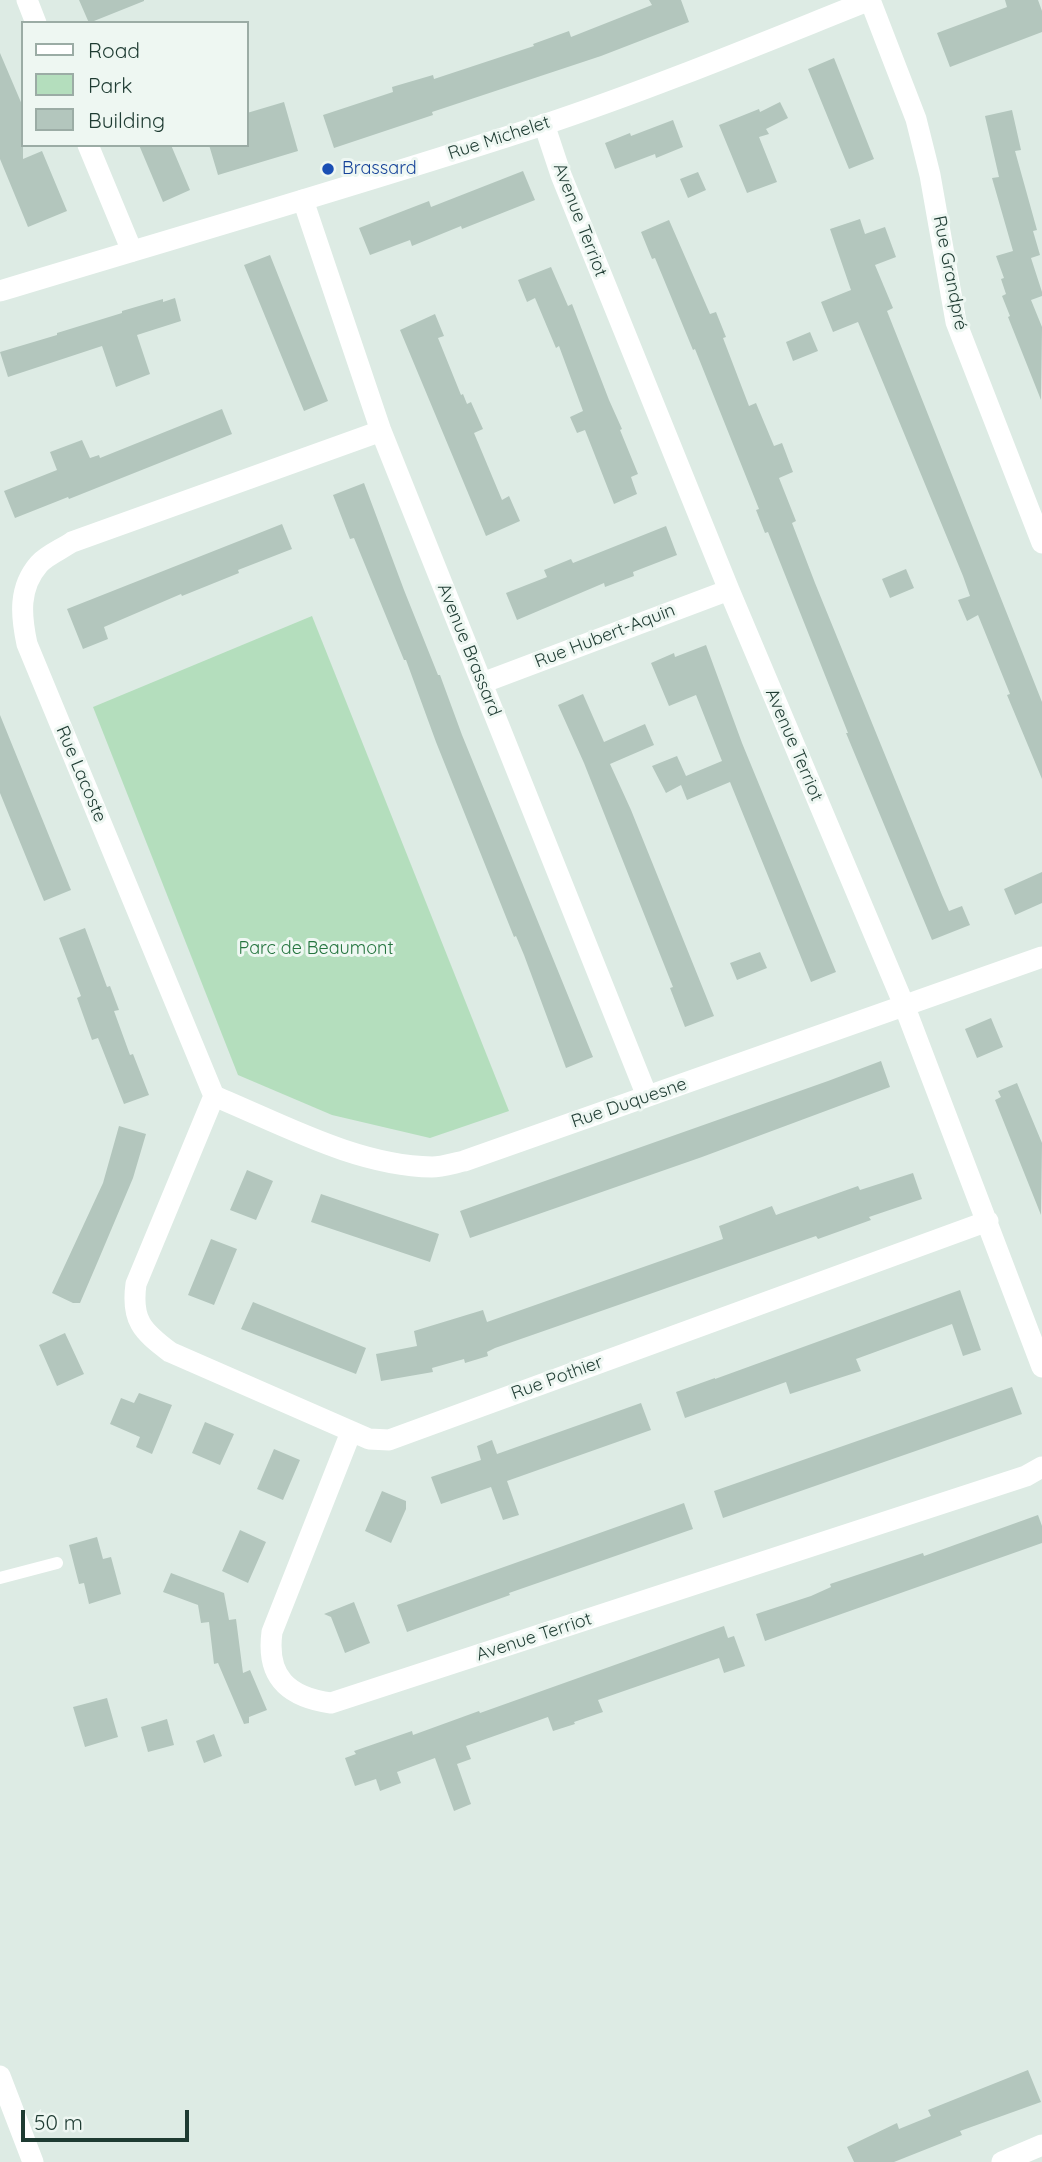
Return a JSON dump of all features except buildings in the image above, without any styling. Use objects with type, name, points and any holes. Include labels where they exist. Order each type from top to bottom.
[{"type":"street","points":[[27,0],[35,21]]},
{"type":"street","name":"Rue Michelet","points":[[0,291],[544,124],[689,72],[870,0]]},
{"type":"street","name":"Rue Grandpré","points":[[870,0],[916,119],[930,175],[956,322],[1042,543]]},
{"type":"street","name":"Avenue Terriot","points":[[544,124],[561,175],[729,590],[904,1005],[1042,1367]]},
{"type":"street","points":[[89,147],[132,251]]},
{"type":"street","name":"Avenue Brassard","points":[[303,200],[381,432],[646,1096]]},
{"type":"street","name":"Rue Lacoste","points":[[214,1096],[27,644],[21,604],[27,585],[39,563],[72,542],[381,432]]},
{"type":"street","name":"Rue Hubert-Aquin","points":[[482,683],[729,590]]},
{"type":"street","name":"Rue Duquesne","points":[[214,1096],[353,1154],[400,1164],[434,1167],[464,1161],[1042,957]]},
{"type":"street","name":"Rue Pothier","points":[[214,1096],[136,1284],[133,1304],[139,1325],[170,1352],[369,1439],[389,1440],[988,1221]]},
{"type":"street","name":"Avenue Terriot","points":[[351,1432],[272,1632],[270,1650],[272,1666],[281,1681],[297,1694],[331,1703],[1026,1476],[1042,1467]]},
{"type":"street","points":[[0,2076],[33,2162]]},
{"type":"street","points":[[1002,2162],[1042,2145]]},
{"type":"lane","points":[[0,1578],[57,1563]]},
{"type":"green space","name":"Parc de Beaumont","points":[[312,616],[509,1111],[430,1138],[332,1115],[238,1075],[93,707]]},
{"type":"place","name":"Brassard","points":[[328,169]]}]
